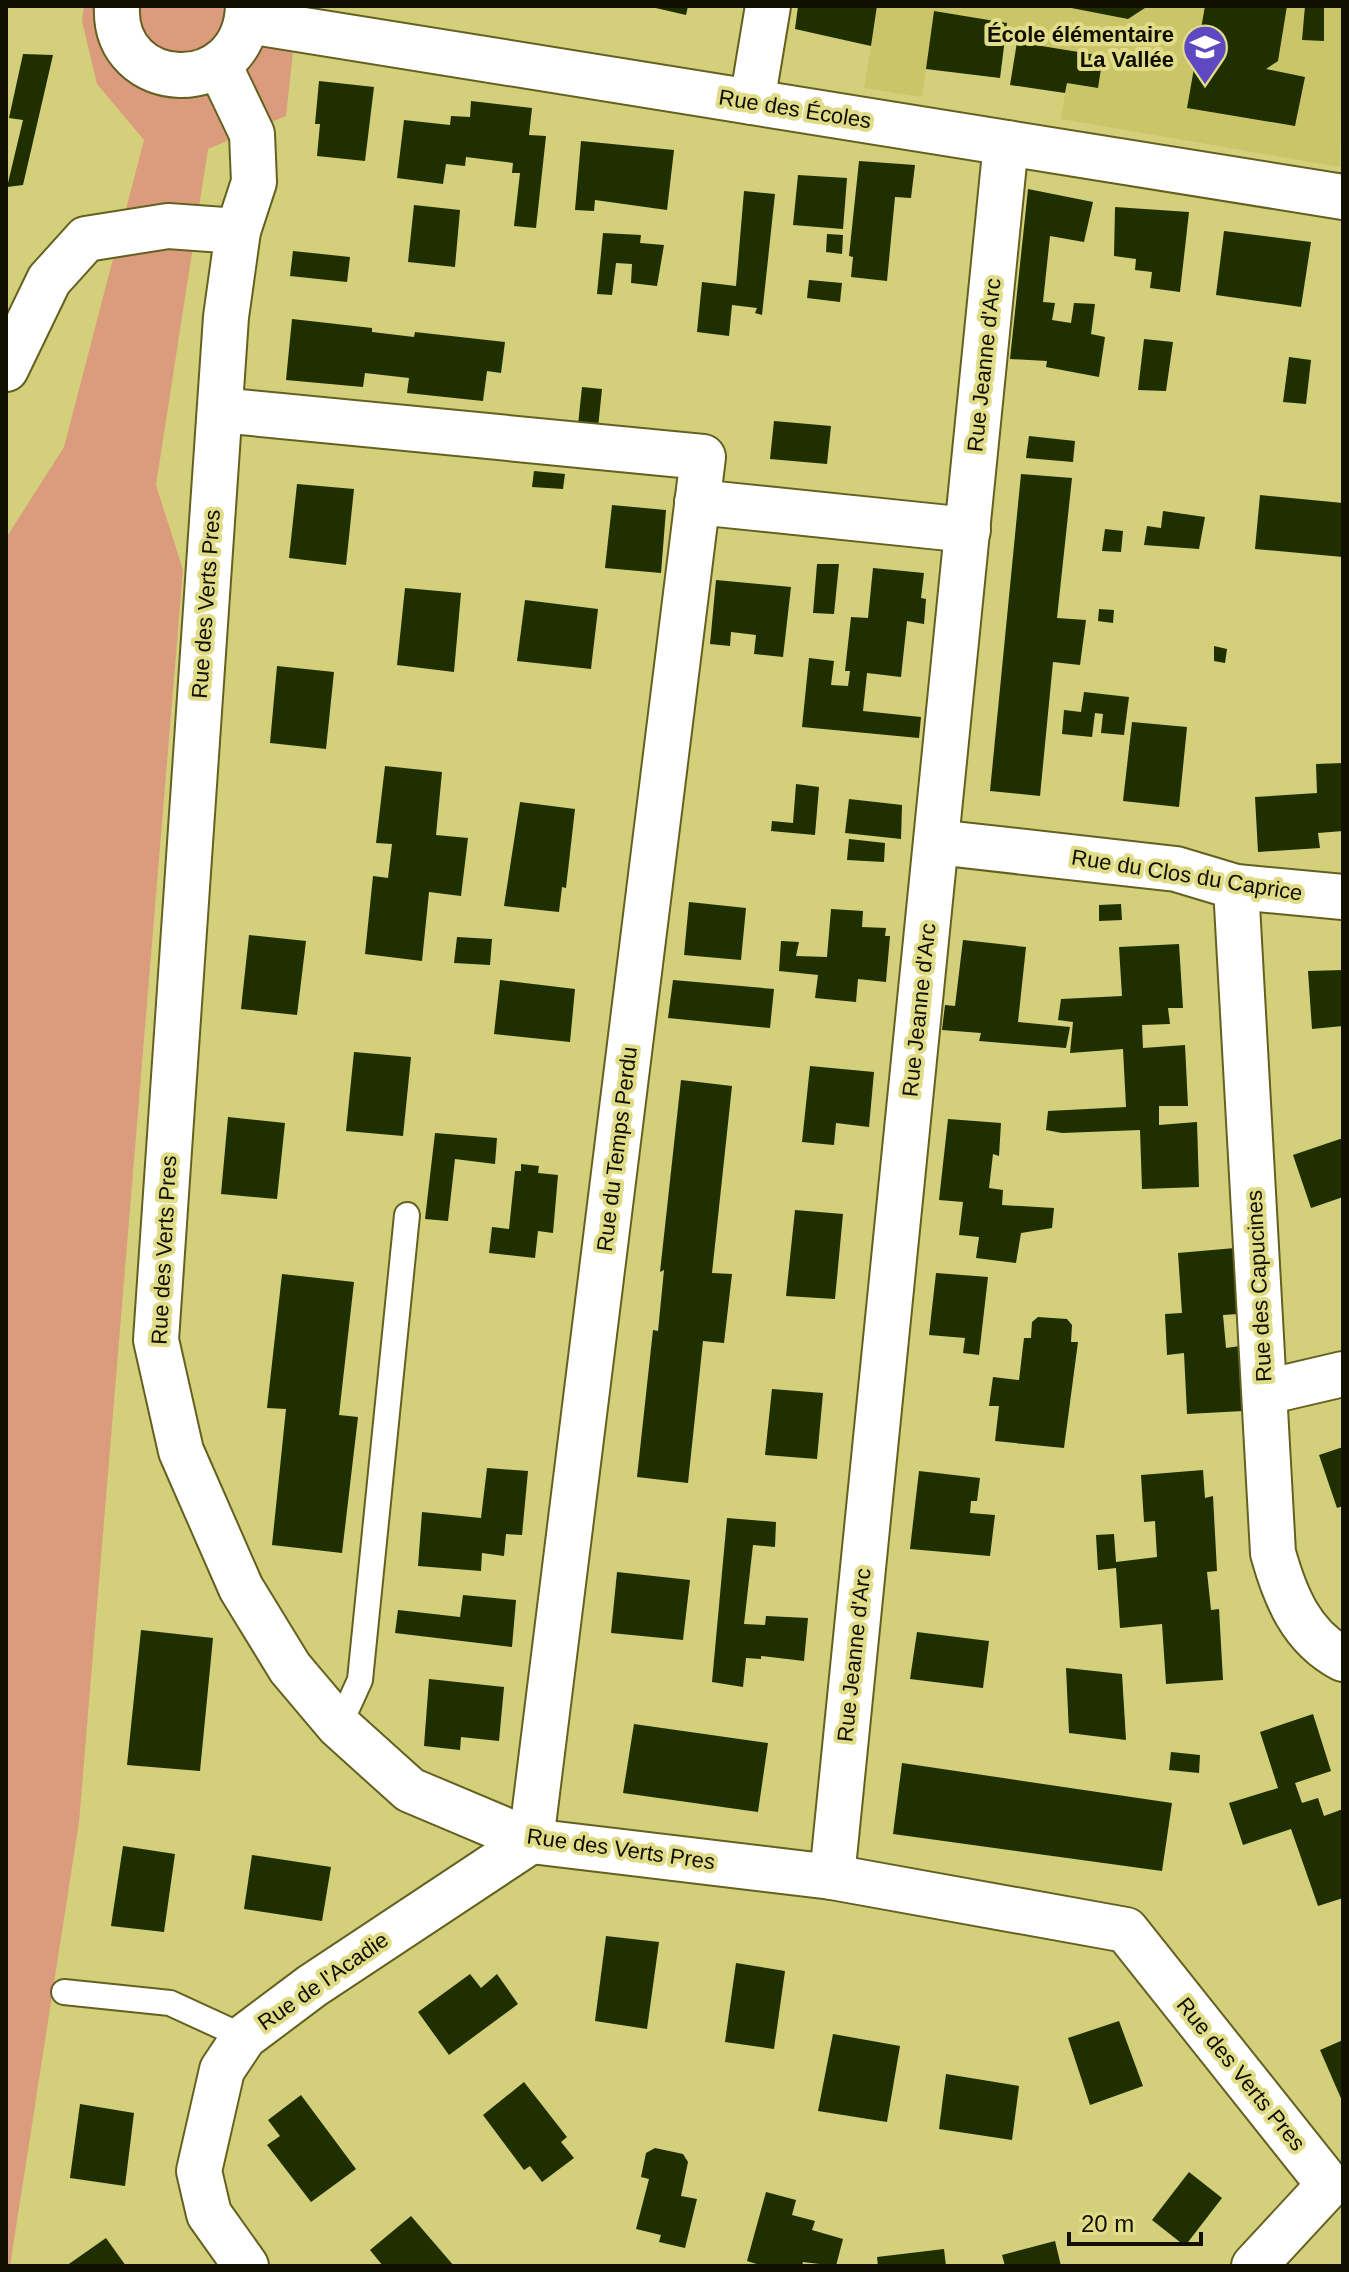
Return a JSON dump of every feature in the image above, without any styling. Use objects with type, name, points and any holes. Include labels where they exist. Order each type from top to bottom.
[{"type":"street","points":[[117,6],[121,35],[143,64],[178,76],[206,72],[219,65],[242,39],[248,14]]},
{"type":"street","points":[[752,102],[768,6]]},
{"type":"street","name":"Rue des Écoles","points":[[248,14],[752,102],[1343,197]]},
{"type":"street","name":"Rue des Verts Pres","points":[[219,65],[252,134],[254,182],[238,231],[226,317],[156,1340],[181,1451],[241,1588],[290,1668],[339,1726],[410,1790],[531,1841],[832,1877],[1126,1930],[1336,2186]]},
{"type":"street","name":"Rue Jeanne d'Arc","points":[[832,1877],[1006,143]]},
{"type":"street","points":[[6,369],[49,280],[86,239],[168,226],[238,231]]},
{"type":"street","name":"Rue du Temps Perdu","points":[[220,410],[703,457],[531,1841]]},
{"type":"street","points":[[697,502],[968,530]]},
{"type":"street","name":"Rue du Clos du Caprice","points":[[936,842],[1176,869],[1236,887],[1343,897]]},
{"type":"street","name":"Rue des Capucines","points":[[1236,887],[1273,1553],[1283,1589],[1300,1623],[1343,1659]]},
{"type":"street","points":[[1266,1392],[1343,1374]]},
{"type":"street","name":"Rue de l'Acadie","points":[[246,2266],[209,2214],[199,2171],[222,2070],[244,2037],[312,1986],[531,1841]]},
{"type":"street","points":[[1254,2266],[1336,2186]]},
{"type":"lane","points":[[339,1726],[360,1680],[407,1215]]},
{"type":"lane","points":[[64,1992],[170,2003],[244,2037]]},
{"type":"shaded area","points":[[84,6],[298,6],[286,116],[208,149],[156,485],[183,570],[79,1822],[10,2266],[6,2266],[6,538],[64,447],[144,140],[97,84],[82,21]]},
{"type":"shaded area","name":"École élémentaire La Vallée","points":[[878,6],[1343,6],[1340,167],[1061,119],[1072,52],[1005,40],[1007,23],[934,11],[922,97],[864,88]]},
{"type":"building","points":[[647,6],[688,6],[686,15]]},
{"type":"building","points":[[798,6],[877,6],[871,46],[795,29]]},
{"type":"building","points":[[1061,6],[1148,6],[1128,19]]},
{"type":"building","points":[[1205,6],[1287,6],[1278,61],[1266,69],[1305,77],[1295,126],[1187,108]]},
{"type":"building","points":[[1305,6],[1324,6],[1324,41],[1302,40]]},
{"type":"building","points":[[934,11],[1007,23],[1000,78],[926,69]]},
{"type":"building","points":[[1017,42],[1103,56],[1098,88],[1067,83],[1065,93],[1010,85]]},
{"type":"building","points":[[23,54],[53,55],[23,185],[7,187],[23,120],[9,118]]},
{"type":"building","points":[[319,81],[374,87],[365,161],[317,156],[320,124],[315,124]]},
{"type":"building","points":[[471,101],[532,108],[529,135],[546,136],[536,228],[514,226],[520,173],[512,173],[513,163],[466,157],[465,166],[446,164],[443,184],[397,178],[404,120],[450,125],[451,116],[470,117]]},
{"type":"building","points":[[581,141],[674,150],[667,210],[595,200],[594,211],[575,210]]},
{"type":"building","points":[[859,161],[915,165],[911,198],[895,197],[887,281],[851,277],[853,257],[849,256]]},
{"type":"building","points":[[798,175],[847,178],[843,229],[793,225]]},
{"type":"building","points":[[1028,189],[1093,202],[1084,242],[1050,236],[1043,302],[1055,303],[1052,320],[1071,323],[1074,303],[1095,304],[1091,334],[1105,337],[1099,377],[1046,367],[1047,361],[1010,359]]},
{"type":"building","points":[[744,191],[775,194],[762,315],[755,313],[757,308],[732,305],[729,336],[697,332],[702,282],[736,286]]},
{"type":"building","points":[[414,205],[460,210],[455,267],[408,262]]},
{"type":"building","points":[[1115,207],[1189,212],[1180,292],[1150,288],[1152,272],[1135,270],[1136,259],[1114,256]]},
{"type":"building","points":[[1224,231],[1311,242],[1301,307],[1216,295]]},
{"type":"building","points":[[603,233],[641,235],[640,243],[664,245],[657,286],[631,283],[632,264],[616,263],[612,295],[597,294]]},
{"type":"building","points":[[827,234],[843,235],[842,254],[826,252]]},
{"type":"building","points":[[293,251],[350,257],[347,282],[290,276]]},
{"type":"building","points":[[809,280],[842,283],[840,302],[807,298]]},
{"type":"building","points":[[292,319],[372,328],[372,332],[414,337],[415,332],[505,342],[501,373],[487,371],[483,401],[407,393],[409,378],[365,373],[363,387],[286,380]]},
{"type":"building","points":[[1144,339],[1173,342],[1166,391],[1138,390]]},
{"type":"building","points":[[1289,357],[1311,360],[1306,404],[1283,402]]},
{"type":"building","points":[[582,387],[602,389],[598,428],[578,425]]},
{"type":"building","points":[[774,421],[831,426],[827,464],[770,459]]},
{"type":"building","points":[[1029,436],[1075,441],[1073,462],[1026,458]]},
{"type":"building","points":[[534,471],[565,474],[563,489],[532,487]]},
{"type":"building","points":[[1021,474],[1072,478],[1057,618],[1086,620],[1080,665],[1053,662],[1040,796],[990,791]]},
{"type":"building","points":[[297,484],[354,489],[346,565],[289,558]]},
{"type":"building","points":[[1260,495],[1343,503],[1343,557],[1255,549]]},
{"type":"building","points":[[612,505],[666,510],[661,573],[605,568]]},
{"type":"building","points":[[1163,511],[1205,517],[1199,549],[1144,545],[1147,526],[1161,528]]},
{"type":"building","points":[[1105,529],[1123,531],[1121,552],[1102,551]]},
{"type":"building","points":[[817,564],[839,564],[834,614],[813,613]]},
{"type":"building","points":[[873,568],[924,573],[921,598],[926,599],[924,624],[907,621],[901,677],[867,673],[863,711],[921,717],[919,738],[802,727],[809,658],[834,661],[831,685],[848,686],[850,671],[845,671],[851,617],[868,618]]},
{"type":"building","points":[[716,580],[791,587],[783,657],[754,654],[756,635],[731,632],[730,646],[710,644]]},
{"type":"building","points":[[405,588],[461,593],[454,672],[397,665]]},
{"type":"building","points":[[525,600],[598,609],[591,669],[517,661]]},
{"type":"building","points":[[1099,609],[1114,610],[1113,623],[1098,621]]},
{"type":"building","points":[[1214,646],[1227,649],[1225,663],[1214,661]]},
{"type":"building","points":[[277,666],[334,672],[326,749],[270,743]]},
{"type":"building","points":[[1084,692],[1129,697],[1124,735],[1101,733],[1103,714],[1095,713],[1092,737],[1062,734],[1064,710],[1081,712]]},
{"type":"building","points":[[1132,722],[1187,727],[1179,807],[1123,801]]},
{"type":"building","points":[[1343,763],[1343,831],[1318,833],[1320,848],[1258,852],[1255,797],[1317,793],[1316,764]]},
{"type":"building","points":[[385,766],[442,772],[436,835],[468,838],[461,896],[429,892],[422,961],[365,954],[373,876],[388,878],[392,844],[376,843]]},
{"type":"building","points":[[796,784],[819,787],[815,835],[771,831],[772,821],[793,823]]},
{"type":"building","points":[[849,799],[902,805],[901,839],[845,833]]},
{"type":"building","points":[[520,802],[575,809],[566,888],[562,887],[559,912],[504,906]]},
{"type":"building","points":[[849,839],[885,843],[884,862],[847,860]]},
{"type":"building","points":[[689,902],[746,908],[741,960],[684,955]]},
{"type":"building","points":[[1121,904],[1122,920],[1099,921],[1099,905]]},
{"type":"building","points":[[831,909],[863,911],[862,927],[886,928],[885,936],[890,936],[886,982],[858,979],[856,1002],[815,998],[818,975],[779,971],[781,941],[799,942],[796,956],[827,957]]},
{"type":"building","points":[[249,935],[306,941],[297,1015],[241,1009]]},
{"type":"building","points":[[457,937],[492,939],[490,965],[454,963]]},
{"type":"building","points":[[963,940],[1026,947],[1018,1022],[1070,1027],[1066,1048],[979,1041],[981,1033],[942,1030],[945,1005],[955,1006]]},
{"type":"building","points":[[1179,944],[1183,1008],[1168,1008],[1170,1024],[1142,1025],[1143,1048],[1185,1045],[1188,1106],[1159,1106],[1159,1125],[1197,1122],[1199,1187],[1142,1189],[1140,1130],[1062,1133],[1046,1130],[1048,1111],[1126,1107],[1123,1049],[1070,1053],[1073,1022],[1058,1020],[1061,999],[1122,996],[1119,947]]},
{"type":"building","points":[[1343,970],[1343,1026],[1312,1029],[1308,971]]},
{"type":"building","points":[[500,980],[575,989],[570,1042],[494,1034]]},
{"type":"building","points":[[673,980],[774,989],[770,1028],[668,1018]]},
{"type":"building","points":[[354,1052],[411,1057],[403,1136],[346,1131]]},
{"type":"building","points":[[810,1066],[874,1072],[869,1127],[836,1123],[834,1145],[802,1142]]},
{"type":"building","points":[[681,1080],[732,1086],[712,1273],[732,1274],[724,1343],[703,1341],[688,1483],[637,1477],[653,1330],[658,1331],[664,1270],[660,1272]]},
{"type":"building","points":[[228,1117],[285,1123],[277,1199],[221,1194]]},
{"type":"building","points":[[948,1119],[1001,1123],[999,1156],[993,1154],[989,1188],[1003,1190],[1002,1205],[1054,1208],[1052,1228],[1021,1233],[1016,1263],[976,1258],[979,1237],[959,1235],[963,1202],[939,1200]]},
{"type":"building","points":[[435,1133],[497,1138],[495,1164],[455,1159],[448,1221],[425,1219]]},
{"type":"building","points":[[1343,1138],[1343,1197],[1311,1208],[1293,1155]]},
{"type":"building","points":[[521,1164],[539,1166],[538,1173],[558,1175],[553,1233],[538,1231],[535,1258],[489,1253],[492,1227],[509,1229],[515,1171],[521,1171]]},
{"type":"building","points":[[795,1210],[843,1214],[835,1299],[786,1296]]},
{"type":"building","points":[[1235,1248],[1238,1314],[1223,1315],[1226,1348],[1240,1346],[1243,1411],[1187,1414],[1184,1353],[1167,1355],[1165,1314],[1182,1313],[1178,1253]]},
{"type":"building","points":[[936,1273],[988,1277],[979,1355],[963,1353],[965,1338],[929,1335]]},
{"type":"building","points":[[282,1274],[354,1282],[339,1415],[358,1417],[342,1553],[272,1545],[286,1409],[267,1408]]},
{"type":"building","points":[[1038,1317],[1067,1319],[1072,1325],[1071,1342],[1078,1342],[1064,1448],[995,1441],[999,1406],[989,1406],[993,1377],[1019,1380],[1024,1338],[1031,1338],[1032,1322]]},
{"type":"building","points":[[772,1389],[823,1393],[817,1459],[765,1455]]},
{"type":"building","points":[[1343,1447],[1343,1506],[1337,1508],[1319,1455]]},
{"type":"building","points":[[487,1468],[528,1471],[522,1535],[506,1534],[504,1556],[482,1553],[481,1571],[418,1566],[422,1512],[481,1518]]},
{"type":"building","points":[[1203,1470],[1205,1498],[1213,1496],[1217,1571],[1207,1572],[1211,1610],[1219,1609],[1223,1680],[1166,1684],[1162,1624],[1120,1628],[1116,1568],[1098,1570],[1096,1535],[1114,1534],[1116,1562],[1157,1557],[1155,1521],[1144,1522],[1141,1475]]},
{"type":"building","points":[[919,1471],[980,1478],[977,1501],[971,1501],[970,1513],[995,1515],[990,1556],[910,1549]]},
{"type":"building","points":[[727,1518],[776,1522],[775,1547],[753,1545],[744,1624],[765,1625],[766,1616],[808,1618],[804,1661],[761,1656],[761,1659],[746,1658],[743,1687],[712,1682]]},
{"type":"building","points":[[617,1572],[690,1580],[683,1640],[611,1633]]},
{"type":"building","points":[[463,1595],[516,1600],[512,1647],[395,1633],[398,1610],[460,1617]]},
{"type":"building","points":[[141,1630],[213,1638],[200,1771],[127,1765]]},
{"type":"building","points":[[917,1632],[989,1641],[983,1688],[910,1679]]},
{"type":"building","points":[[1066,1668],[1122,1674],[1126,1740],[1069,1733]]},
{"type":"building","points":[[429,1679],[504,1687],[499,1741],[461,1737],[460,1750],[424,1746]]},
{"type":"building","points":[[1313,1714],[1331,1771],[1295,1783],[1302,1803],[1318,1798],[1324,1816],[1343,1809],[1343,1898],[1318,1906],[1291,1829],[1243,1845],[1229,1803],[1278,1788],[1260,1732]]},
{"type":"building","points":[[634,1724],[768,1743],[758,1812],[623,1793]]},
{"type":"building","points":[[1171,1752],[1200,1755],[1199,1773],[1169,1770]]},
{"type":"building","points":[[902,1763],[1172,1803],[1162,1871],[893,1834]]},
{"type":"building","points":[[123,1846],[175,1854],[164,1932],[111,1926]]},
{"type":"building","points":[[252,1855],[331,1867],[322,1921],[244,1909]]},
{"type":"building","points":[[606,1936],[659,1942],[647,2029],[595,2021]]},
{"type":"building","points":[[736,1963],[785,1971],[774,2049],[725,2042]]},
{"type":"building","points":[[470,1974],[481,1988],[497,1974],[518,2004],[449,2055],[418,2012]]},
{"type":"building","points":[[1119,2021],[1143,2086],[1090,2105],[1068,2038]]},
{"type":"building","points":[[833,2034],[900,2046],[887,2122],[818,2111]]},
{"type":"building","points":[[1343,2040],[1343,2103],[1320,2050]]},
{"type":"building","points":[[946,2074],[1019,2086],[1012,2140],[939,2129]]},
{"type":"building","points":[[524,2082],[567,2137],[561,2142],[574,2158],[542,2182],[530,2166],[524,2170],[483,2115]]},
{"type":"building","points":[[301,2095],[356,2169],[311,2202],[267,2145],[280,2136],[268,2120]]},
{"type":"building","points":[[80,2104],[134,2113],[125,2186],[70,2178]]},
{"type":"building","points":[[655,2148],[683,2154],[688,2162],[681,2196],[697,2199],[685,2248],[659,2242],[661,2235],[636,2229],[649,2179],[641,2177],[646,2153]]},
{"type":"building","points":[[1189,2172],[1222,2198],[1185,2246],[1152,2220]]},
{"type":"building","points":[[766,2192],[796,2200],[792,2215],[815,2221],[812,2230],[843,2239],[836,2266],[803,2262],[802,2266],[763,2266],[747,2261]]},
{"type":"building","points":[[411,2216],[454,2266],[383,2266],[370,2250]]},
{"type":"building","points":[[106,2238],[126,2266],[66,2266]]},
{"type":"building","points":[[1055,2241],[1061,2266],[1005,2266],[1002,2255]]},
{"type":"building","points":[[944,2249],[946,2266],[878,2266],[877,2257]]},
{"type":"place","name":"École élémentaire La Vallée","points":[[1205,86]]}]
